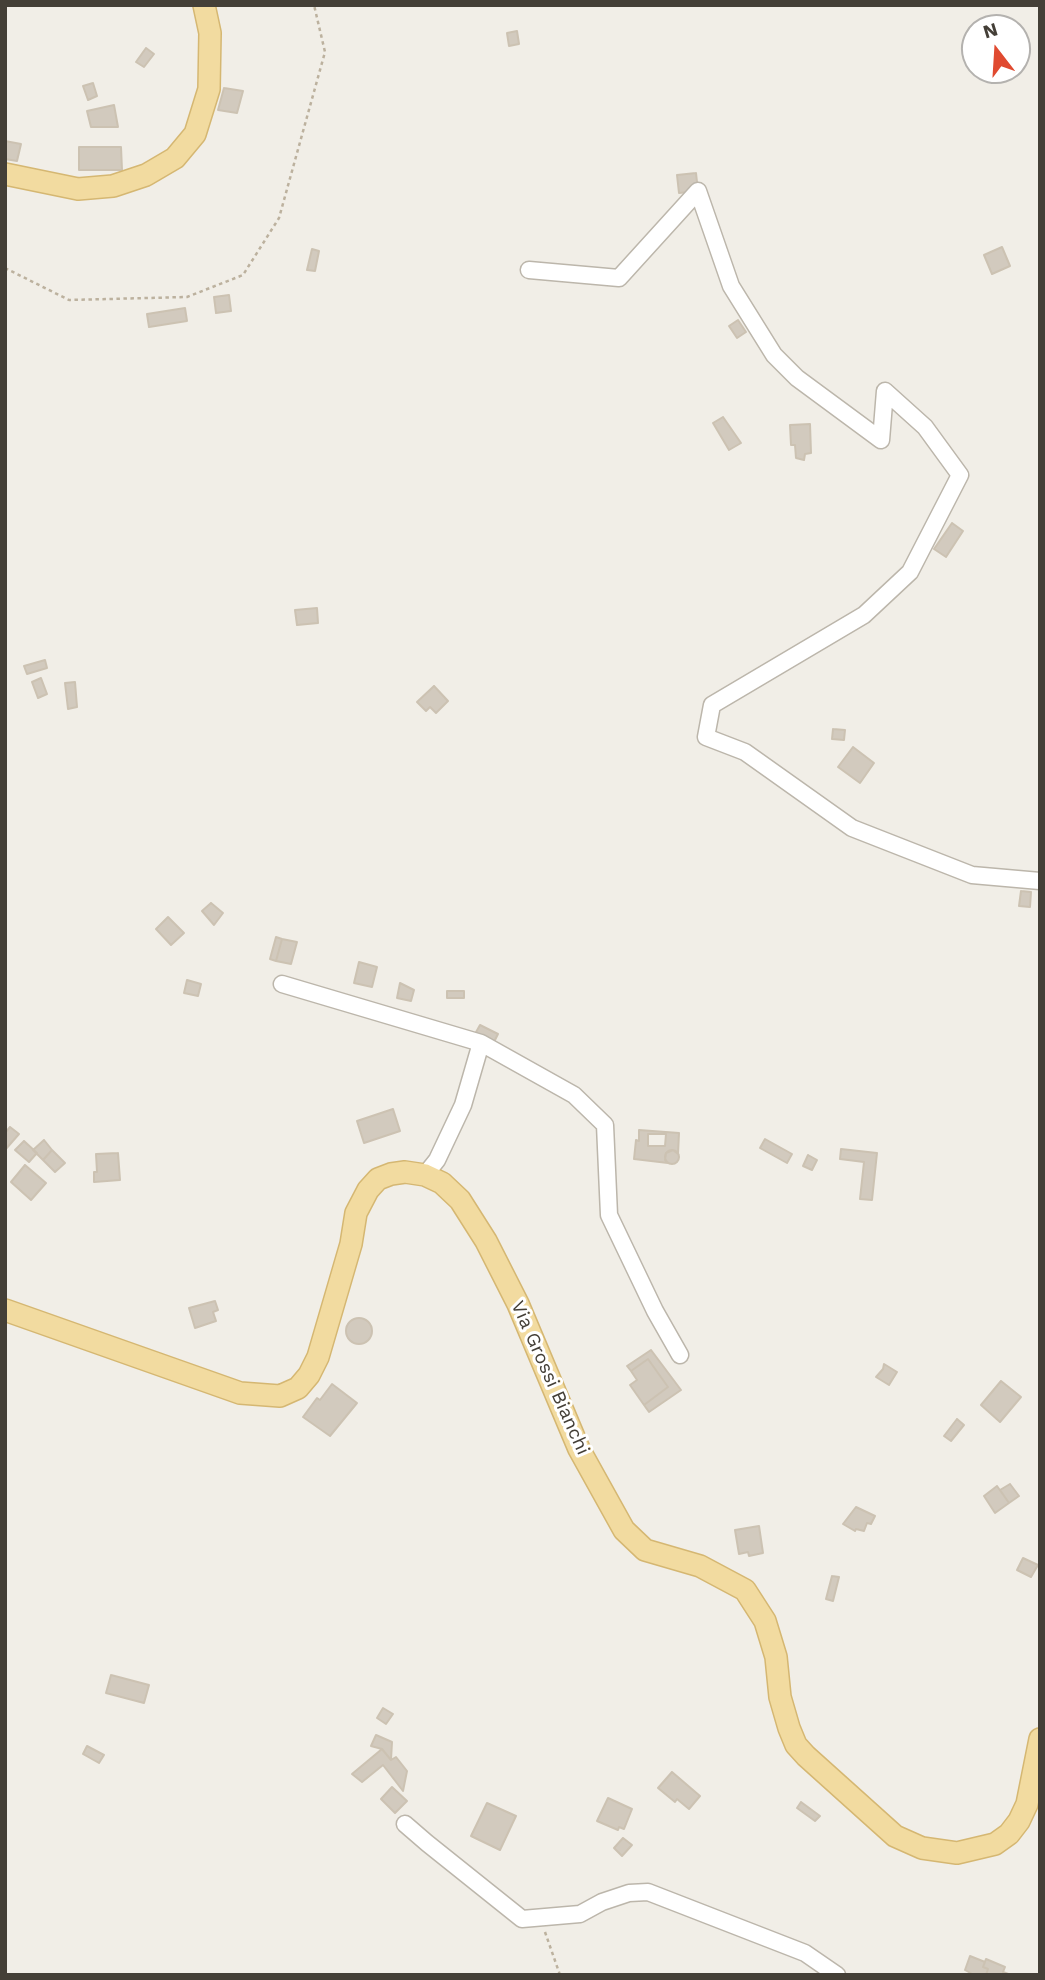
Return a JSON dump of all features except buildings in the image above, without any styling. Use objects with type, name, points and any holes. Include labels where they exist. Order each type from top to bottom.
[{"type":"main road","points":[[5,174],[78,189],[113,186],[146,175],[175,158],[195,134],[209,89],[211,33],[204,5]]},
{"type":"main road","points":[[5,1310],[240,1392],[280,1395],[299,1388],[309,1376],[318,1357],[351,1244],[356,1213],[368,1189],[377,1179],[391,1174],[405,1172],[425,1175]]},
{"type":"main road","name":"Via Grossi Bianchi","points":[[425,1175],[442,1183],[460,1200],[486,1241],[518,1304],[579,1449],[624,1530],[645,1550],[700,1566],[745,1590],[765,1621],[776,1657],[780,1697],[789,1728],[796,1745],[807,1756],[895,1836],[922,1848],[957,1853],[995,1844],[1009,1834],[1019,1821],[1027,1804],[1040,1739]]},
{"type":"lane","points":[[529,270],[619,278],[698,191],[731,286],[774,355],[797,378],[881,440],[885,391],[925,427],[960,475],[910,572],[864,615],[712,705],[706,737],[745,752],[852,828],[972,875],[1040,881]]},
{"type":"lane","points":[[282,984],[481,1043],[574,1095],[605,1125],[609,1215],[655,1311],[680,1355]]},
{"type":"lane","points":[[425,1175],[437,1160],[463,1105],[481,1043]]},
{"type":"lane","points":[[405,1824],[522,1919],[580,1914],[620,1896],[648,1892],[805,1953],[837,1975]]},
{"type":"path","points":[[5,268],[69,300],[187,297],[243,275],[279,218],[325,52],[314,5]]},
{"type":"path","points":[[540,1918],[560,1975]]}]
